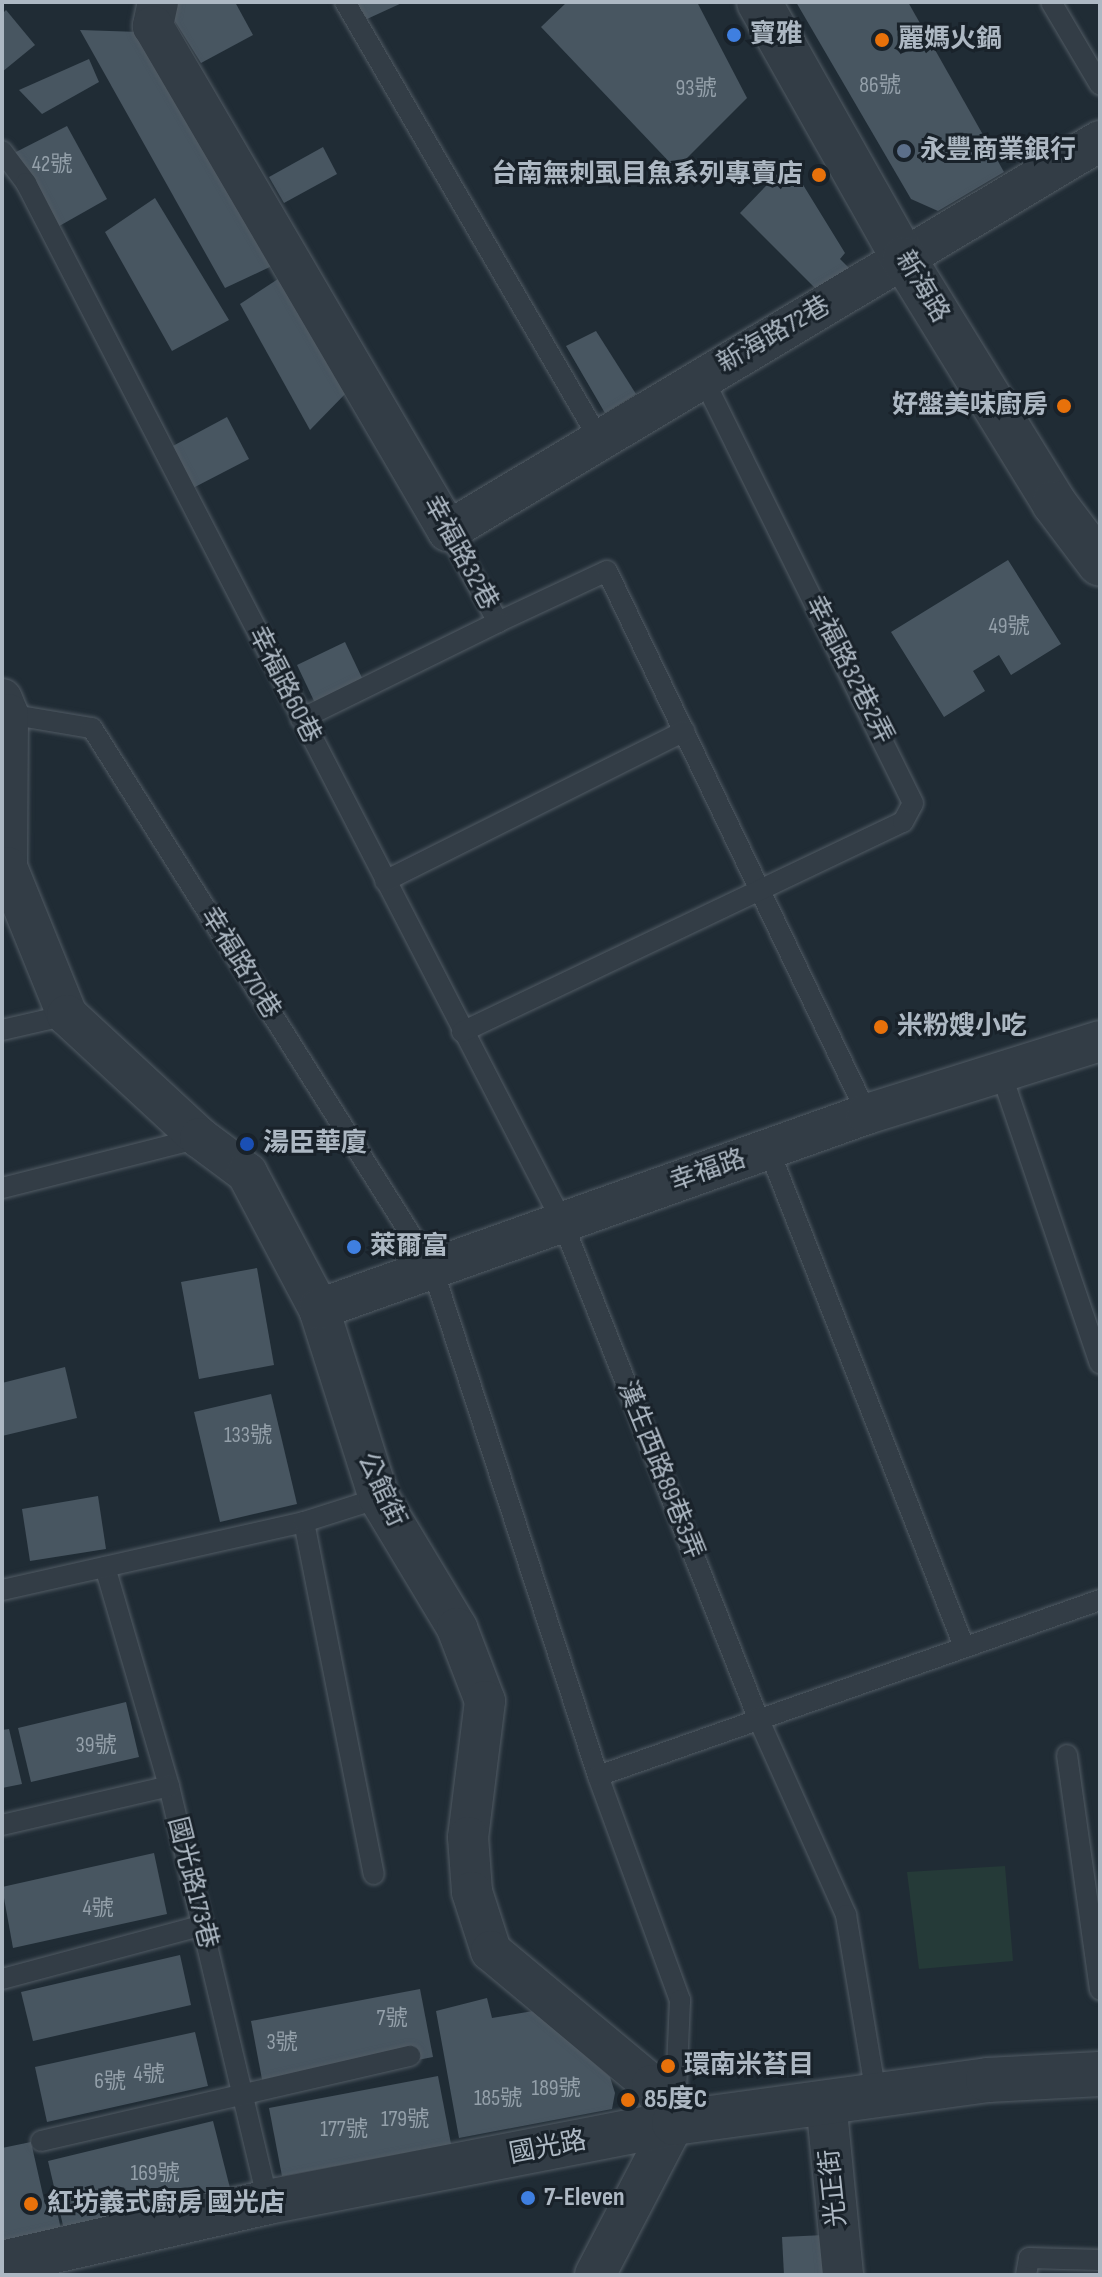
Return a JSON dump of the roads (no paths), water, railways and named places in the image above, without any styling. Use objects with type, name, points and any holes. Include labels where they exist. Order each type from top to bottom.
[{"type":"street","name":"新海路","points":[[759,2],[904,259],[1054,503],[1100,564]]},
{"type":"street","name":"幸福路32巷","points":[[156,14],[448,531]]},
{"type":"street","name":"新海路72巷","points":[[448,531],[1100,141]]},
{"type":"street","name":"公館街","points":[[5,707],[4,867],[67,1015],[200,1138],[247,1173],[319,1309],[379,1498],[457,1628],[485,1701],[468,1837],[472,1892],[491,1951],[652,2085],[674,2123]]},
{"type":"street","name":"幸福路","points":[[319,1309],[867,1114],[1100,1041]]},
{"type":"street","name":"國光路","points":[[2,2263],[268,2202],[674,2123],[876,2094],[1100,2074]]},
{"type":"street","name":"光正街","points":[[826,2101],[843,2275]]},
{"type":"street","points":[[595,2275],[674,2123]]},
{"type":"lane","points":[[345,2],[599,439]]},
{"type":"lane","points":[[1051,2],[1100,85]]},
{"type":"lane","name":"幸福路60巷","points":[[2,151],[26,183],[562,1221]]},
{"type":"lane","name":"幸福路32巷2弄","points":[[702,377],[913,803],[903,822],[761,893]]},
{"type":"lane","name":"幸福路32巷","points":[[448,531],[498,622],[607,571],[867,1114]]},
{"type":"lane","points":[[301,719],[498,622]]},
{"type":"lane","name":"幸福路70巷","points":[[5,707],[92,728],[433,1270],[598,1776],[680,2000],[674,2123]]},
{"type":"lane","points":[[385,881],[684,731]]},
{"type":"lane","points":[[462,1032],[761,893]]},
{"type":"lane","points":[[2,1030],[67,1015]]},
{"type":"lane","points":[[1000,1070],[1100,1363]]},
{"type":"lane","points":[[2,1188],[200,1138]]},
{"type":"lane","points":[[769,1150],[963,1644]]},
{"type":"lane","name":"漢生西路89巷3弄","points":[[562,1221],[758,1718],[846,1915],[876,2094]]},
{"type":"lane","points":[[2,1590],[304,1522],[379,1498]]},
{"type":"lane","points":[[304,1522],[374,1874]]},
{"type":"lane","name":"國光路173巷","points":[[105,1567],[169,1786],[268,2202]]},
{"type":"lane","points":[[598,1776],[963,1644],[1100,1600]]},
{"type":"lane","points":[[1067,1755],[1100,1990]]},
{"type":"lane","points":[[2,1825],[169,1786]]},
{"type":"lane","points":[[2,1979],[203,1925]]},
{"type":"lane","points":[[41,2141],[243,2098],[410,2056]]},
{"type":"lane","points":[[1026,2275],[1029,2258],[1100,2260]]},
{"type":"place","name":"寶雅","points":[[734,35]]},
{"type":"place","name":"麗媽火鍋","points":[[882,40]]},
{"type":"place","name":"永豐商業銀行","points":[[904,151]]},
{"type":"place","name":"台南無刺虱目魚系列專賣店","points":[[819,175]]},
{"type":"place","name":"好盤美味廚房","points":[[1064,406]]},
{"type":"place","name":"米粉嫂小吃","points":[[881,1027]]},
{"type":"place","name":"湯臣華廈","points":[[247,1144]]},
{"type":"place","name":"萊爾富","points":[[354,1247]]},
{"type":"place","name":"環南米苔目","points":[[668,2066]]},
{"type":"place","name":"85度C","points":[[628,2100]]},
{"type":"place","name":"7-Eleven","points":[[528,2198]]},
{"type":"place","name":"紅坊義式廚房 國光店","points":[[31,2204]]}]
